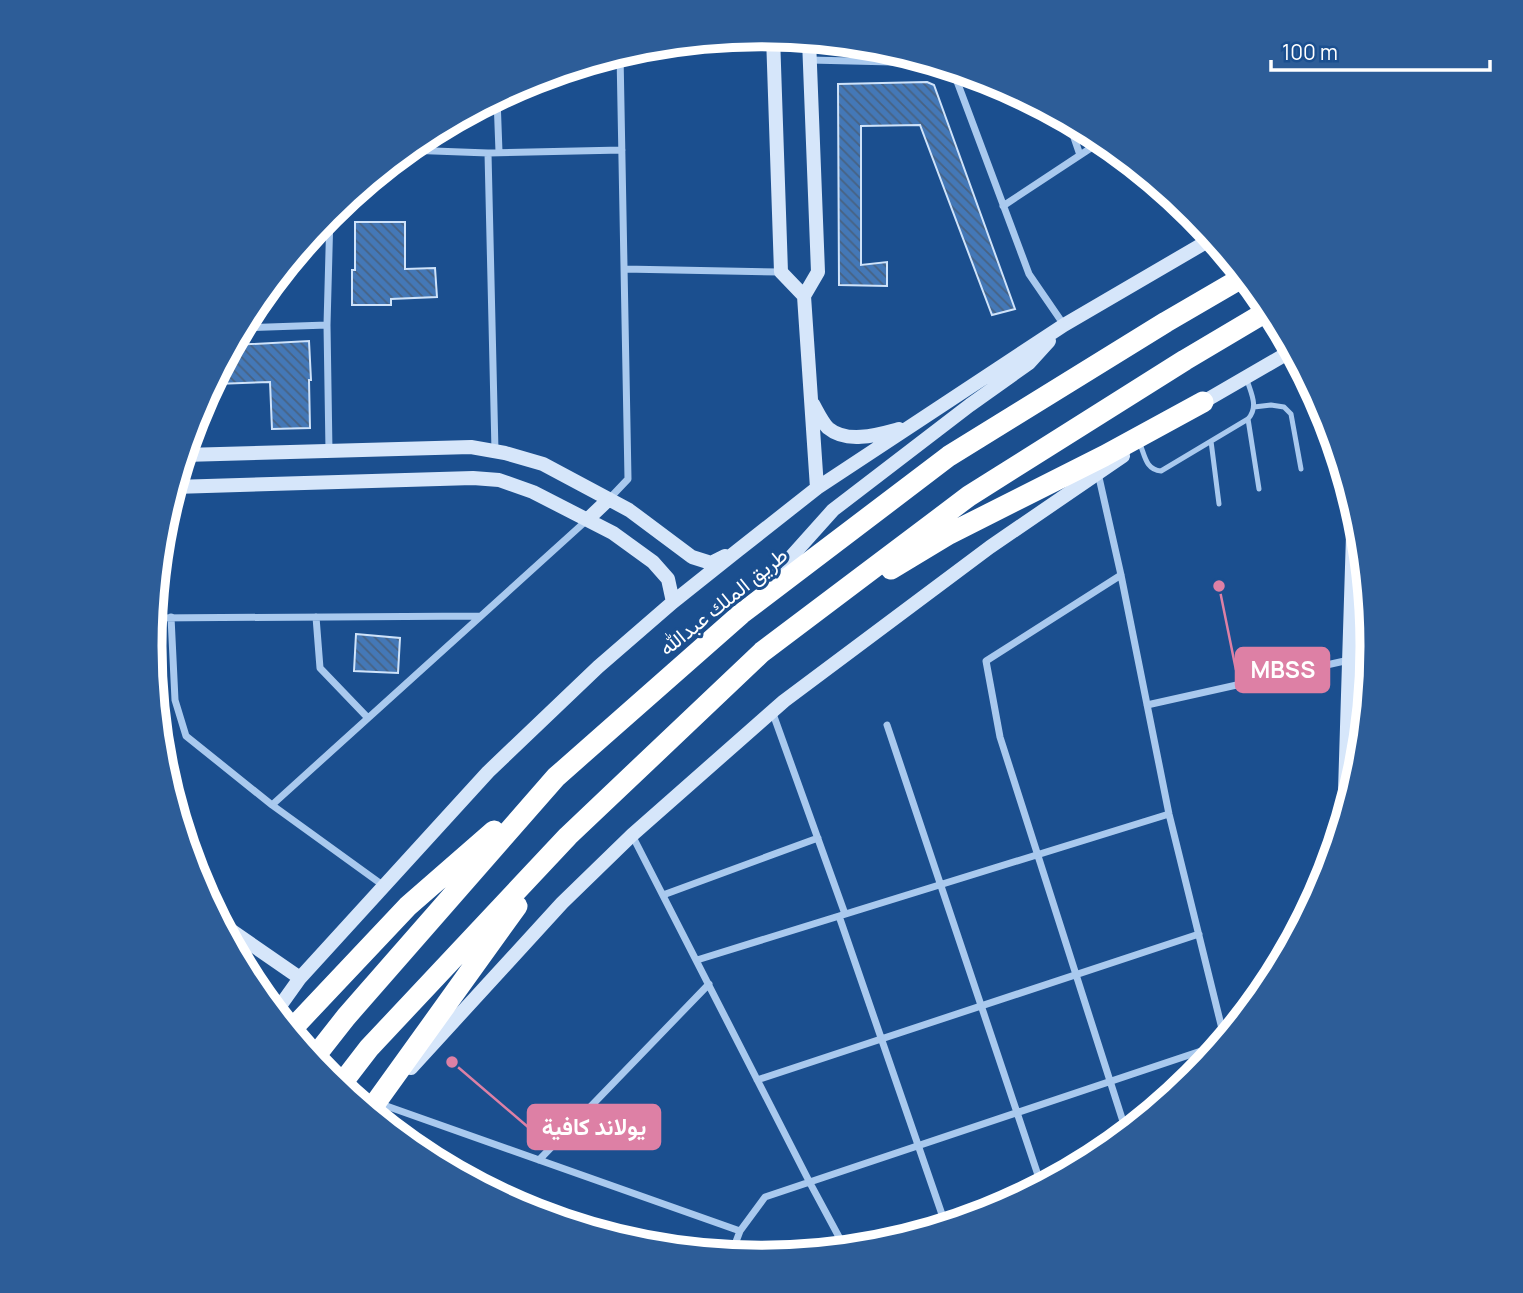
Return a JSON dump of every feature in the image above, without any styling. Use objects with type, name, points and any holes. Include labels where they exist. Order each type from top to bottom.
[{"type":"highway","name":"طريق الملك عبدالله","points":[[319,1051],[556,776],[741,614],[949,456],[1236,281]]},
{"type":"highway","points":[[347,1078],[369,1048],[568,836],[762,652],[969,496],[1261,315]]},
{"type":"highway","points":[[762,652],[949,534],[1104,456],[1203,402]]},
{"type":"highway","points":[[297,1024],[408,906],[556,776]]},
{"type":"highway","points":[[376,1105],[568,836]]},
{"type":"main road","points":[[773,48],[781,272],[804,296]]},
{"type":"main road","points":[[809,50],[818,272],[804,296],[817,488]]},
{"type":"main road","points":[[281,1004],[300,978],[488,772],[598,667],[673,603],[817,488],[1064,325],[1204,243]]},
{"type":"main road","points":[[741,614],[833,510],[1029,363],[1064,325]]},
{"type":"main road","points":[[376,1105],[562,903],[632,835],[784,701],[990,547],[1203,402],[1284,354]]},
{"type":"main road","points":[[811,402],[827,427],[842,436],[872,436],[911,426]]},
{"type":"main road","points":[[194,455],[471,447],[495,451],[543,464],[609,499],[629,510],[692,557],[711,563],[737,551]]},
{"type":"main road","points":[[184,487],[460,478],[499,480],[533,492],[612,533],[653,562],[668,579],[673,603]]},
{"type":"main road","points":[[587,520],[609,499]]},
{"type":"main road","points":[[1345,779],[1353,549]]},
{"type":"main road","points":[[236,934],[300,978]]},
{"type":"street","points":[[810,60],[891,62]]},
{"type":"street","points":[[609,499],[628,479],[620,65]]},
{"type":"street","points":[[956,80],[1029,274],[1064,325]]},
{"type":"street","points":[[497,108],[499,152]]},
{"type":"street","points":[[1073,135],[1080,155]]},
{"type":"street","points":[[1003,205],[1093,147]]},
{"type":"street","points":[[425,151],[488,153],[622,150]]},
{"type":"street","points":[[488,153],[495,451]]},
{"type":"street","points":[[329,451],[327,326],[330,232]]},
{"type":"street","points":[[624,269],[781,272]]},
{"type":"street","points":[[255,328],[327,326]]},
{"type":"street","points":[[1098,473],[1169,814],[1221,1031]]},
{"type":"street","points":[[272,805],[587,520]]},
{"type":"street","points":[[1121,575],[986,662],[1000,737],[1124,1124]]},
{"type":"street","points":[[163,617],[481,616]]},
{"type":"street","points":[[171,617],[175,700],[186,736],[272,805],[384,886]]},
{"type":"street","points":[[316,617],[320,668],[368,718]]},
{"type":"street","points":[[1147,705],[1349,660]]},
{"type":"street","points":[[772,712],[818,838],[882,1039],[943,1217]]},
{"type":"street","points":[[887,725],[1039,1177]]},
{"type":"street","points":[[696,960],[1169,814]]},
{"type":"street","points":[[632,835],[841,1241]]},
{"type":"street","points":[[663,895],[818,838]]},
{"type":"street","points":[[757,1080],[1199,934]]},
{"type":"street","points":[[539,1160],[709,984]]},
{"type":"street","points":[[735,1245],[740,1231],[765,1197],[1205,1050]]},
{"type":"street","points":[[386,1113],[539,1160],[740,1231]]},
{"type":"lane","points":[[1140,444],[1149,467],[1153,471],[1161,471],[1248,419],[1253,413],[1254,400],[1246,376]]},
{"type":"lane","points":[[1254,407],[1284,407],[1291,414],[1301,469]]},
{"type":"lane","points":[[1248,419],[1259,489]]},
{"type":"lane","points":[[1211,441],[1219,504]]},
{"type":"building","points":[[927,82],[934,85],[1015,309],[992,315],[920,125],[861,126],[861,265],[887,262],[887,286],[839,285],[838,84]]},
{"type":"building","points":[[355,222],[405,222],[405,269],[435,268],[437,297],[391,299],[391,305],[352,305]]},
{"type":"building","points":[[309,341],[310,428],[272,429],[270,382],[223,384],[245,344]]},
{"type":"building","points":[[356,634],[400,638],[398,673],[354,671]]},
{"type":"place","name":"MBSS","points":[[1219,586]]},
{"type":"place","name":"يولاند كافية","points":[[452,1062]]}]
